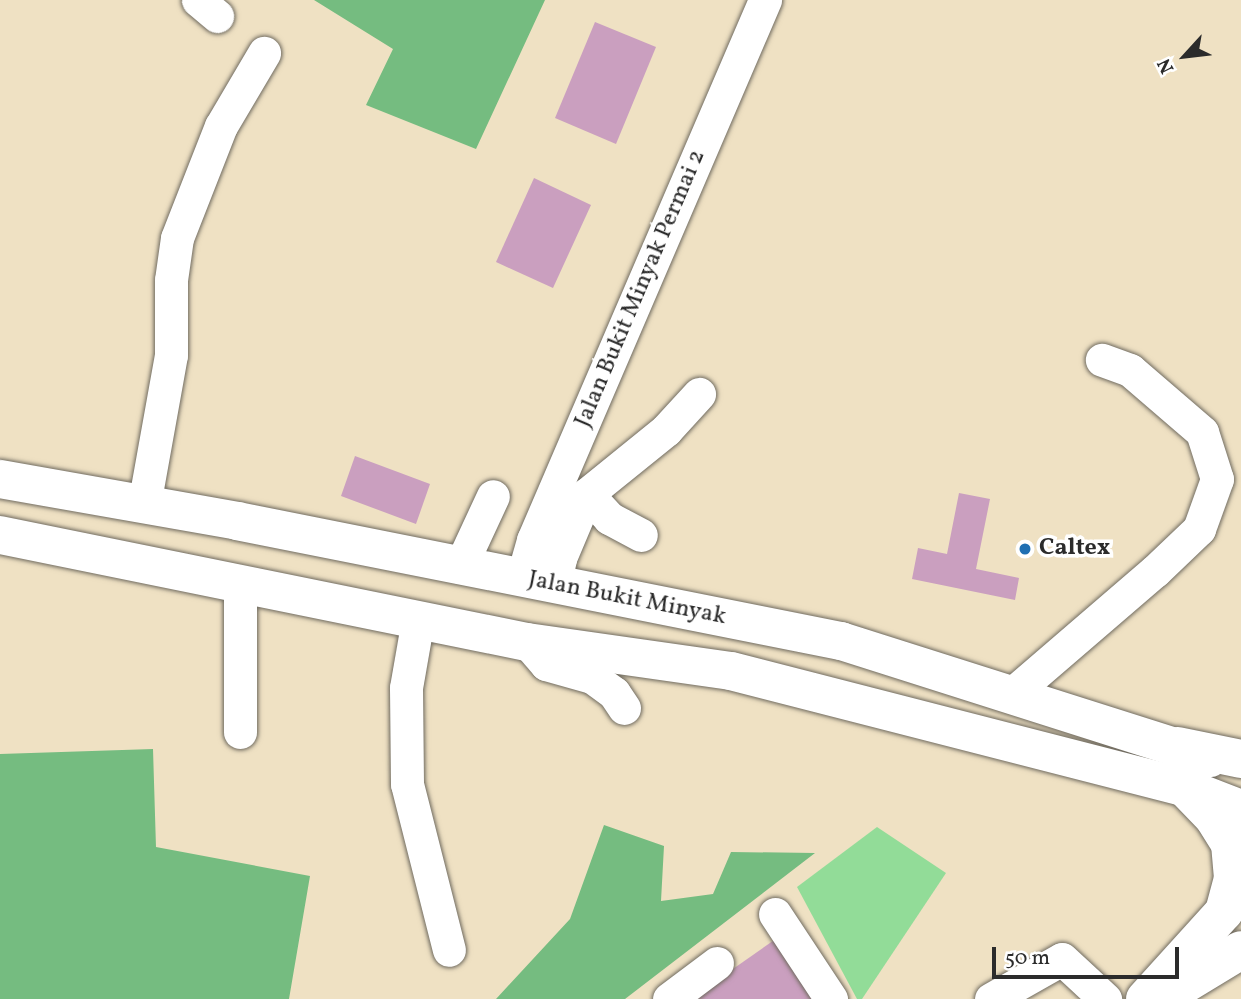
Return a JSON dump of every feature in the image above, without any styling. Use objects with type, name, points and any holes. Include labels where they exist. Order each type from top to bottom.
[{"type":"main road","name":"Jalan Bukit Minyak","points":[[0,479],[237,521],[841,641],[1178,746],[1241,770]]},
{"type":"main road","points":[[0,534],[527,642],[731,671],[1184,787],[1241,808]]},
{"type":"main road","points":[[1178,746],[1241,758]]},
{"type":"main road","points":[[1145,999],[1224,912],[1233,878],[1230,844],[1214,818],[1184,787]]},
{"type":"main road","points":[[1160,999],[1241,950]]},
{"type":"street","name":"Jalan Bukit Minyak Permai 2","points":[[538,582],[533,540],[765,0]]},
{"type":"street","points":[[144,505],[171,355],[171,280],[177,238],[221,126],[264,53]]},
{"type":"street","points":[[1013,693],[1155,571],[1199,529],[1217,479],[1202,432],[1130,370],[1102,360]]},
{"type":"street","points":[[538,582],[560,558],[587,494],[666,430],[699,394]]},
{"type":"street","points":[[587,494],[609,518],[641,534]]},
{"type":"street","points":[[460,567],[493,496]]},
{"type":"street","points":[[240,583],[240,732]]},
{"type":"street","points":[[418,619],[406,688],[407,784],[449,950]]},
{"type":"street","points":[[527,642],[545,664],[592,677],[614,693],[624,708]]},
{"type":"street","points":[[775,914],[831,999]]},
{"type":"street","points":[[990,999],[1062,959],[1105,999]]},
{"type":"street","points":[[669,999],[717,963]]},
{"type":"green space","points":[[314,0],[545,0],[476,149],[366,105],[393,49]]},
{"type":"green space","points":[[153,749],[156,847],[310,876],[289,999],[0,999],[0,754]]},
{"type":"green space","points":[[604,825],[664,846],[661,901],[713,894],[731,852],[815,853],[625,999],[496,999],[570,919]]},
{"type":"green space","points":[[877,827],[946,873],[862,999],[857,999],[797,887]]},
{"type":"building","points":[[595,22],[656,47],[616,144],[555,118]]},
{"type":"building","points":[[534,178],[591,205],[553,288],[496,262]]},
{"type":"building","points":[[355,456],[430,484],[416,524],[341,496]]},
{"type":"building","points":[[959,493],[990,499],[976,569],[1019,578],[1015,600],[912,579],[918,548],[947,554]]},
{"type":"building","points":[[780,936],[823,999],[690,999]]},
{"type":"place","name":"Caltex","points":[[1025,549]]}]
